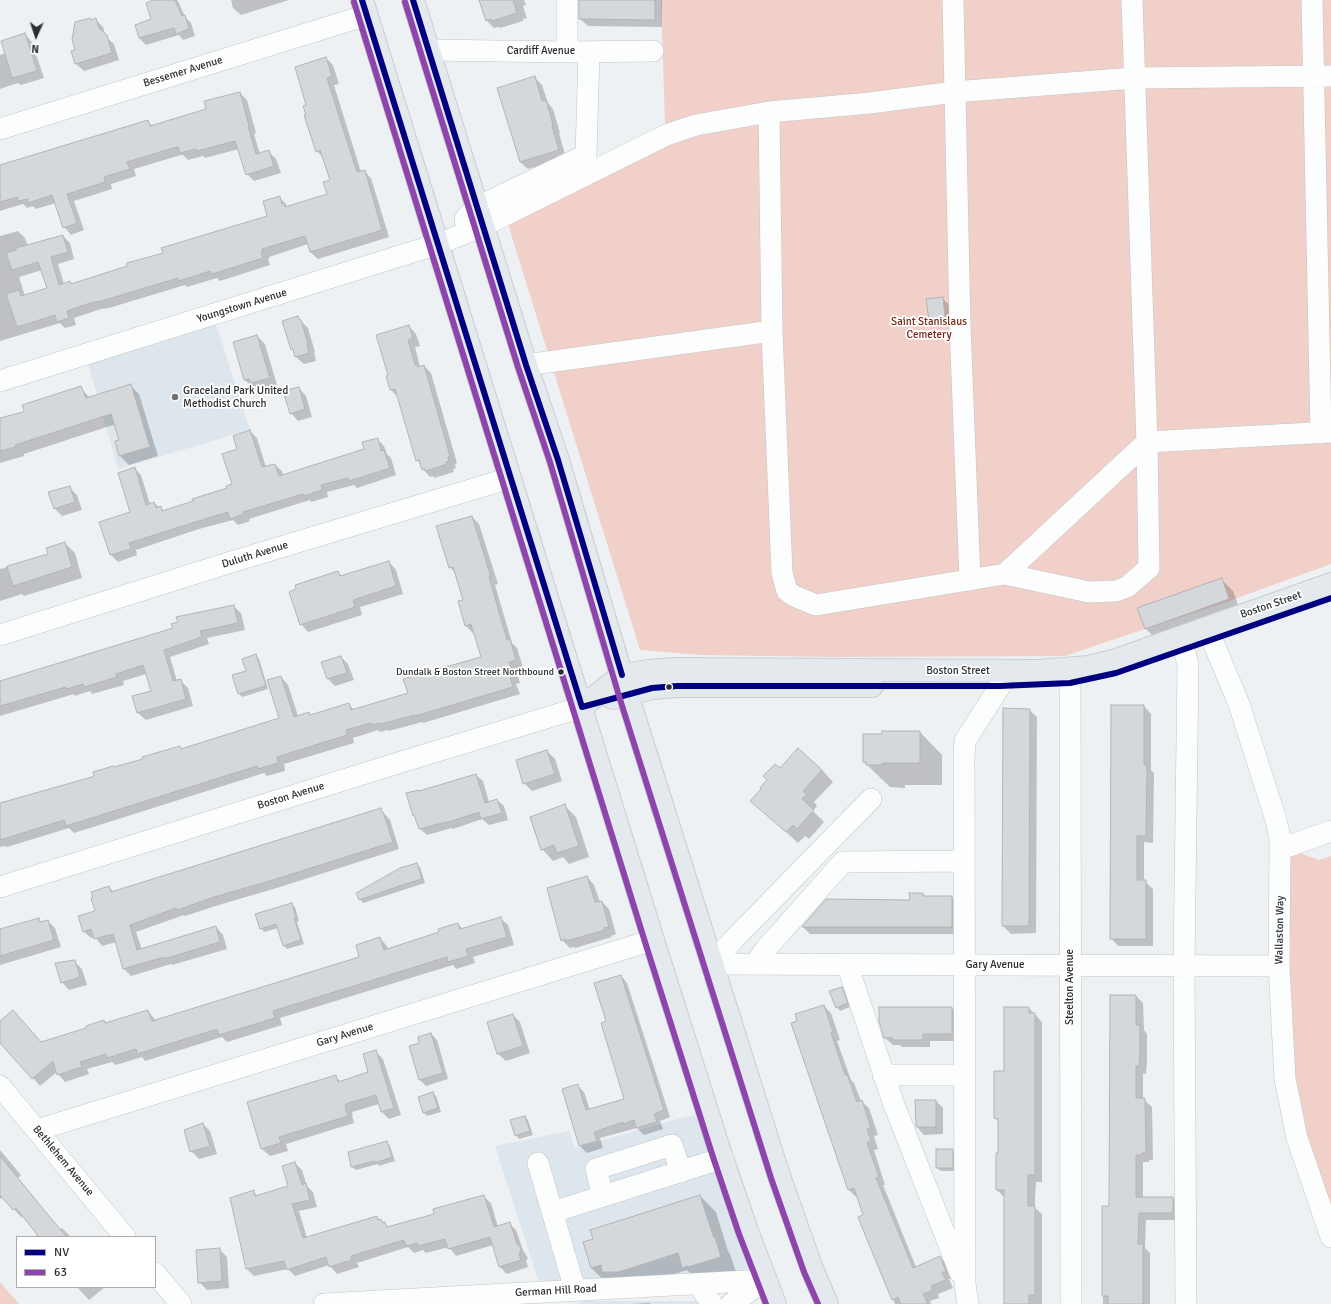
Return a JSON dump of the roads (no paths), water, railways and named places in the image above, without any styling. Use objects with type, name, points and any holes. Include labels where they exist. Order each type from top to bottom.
[{"type":"main road","points":[[413,0],[526,365],[558,460],[624,684],[779,1176],[812,1269],[827,1304]]},
{"type":"main road","points":[[365,8],[653,940],[722,1158],[765,1280],[775,1304]]},
{"type":"main road","name":"Boston Street","points":[[624,684],[652,688],[677,686],[1000,686],[1070,676],[1116,673],[1184,649],[1209,634],[1331,584]]},
{"type":"main road","name":"Boston Street","points":[[582,707],[649,671],[675,669],[1031,672],[1070,676],[1088,667],[1209,634],[1331,598]]},
{"type":"street","points":[[567,52],[568,0]]},
{"type":"street","points":[[953,0],[960,325],[970,580]]},
{"type":"street","points":[[769,112],[772,331],[782,573],[787,591],[794,596],[816,605],[1005,574],[1089,592],[1116,591],[1127,587],[1149,568],[1147,442],[1132,0]]},
{"type":"street","points":[[1005,574],[1147,442],[1326,432],[1323,76],[1312,0]]},
{"type":"street","name":"Bessemer Avenue","points":[[0,129],[365,8]]},
{"type":"street","name":"Cardiff Avenue","points":[[429,50],[567,52],[653,51]]},
{"type":"street","points":[[480,216],[586,155],[589,52]]},
{"type":"street","points":[[480,216],[666,135],[696,125],[769,112],[870,103],[954,92],[1134,78],[1323,76]]},
{"type":"street","name":"Youngstown Avenue","points":[[0,381],[438,244],[480,216]]},
{"type":"street","points":[[526,365],[772,331]]},
{"type":"street","name":"Duluth Avenue","points":[[0,635],[228,563],[510,478]]},
{"type":"street","name":"Wallaston Way","points":[[1209,634],[1239,704],[1276,820],[1280,839],[1279,966],[1285,1079],[1297,1138],[1331,1237]]},
{"type":"street","points":[[1184,649],[1188,665],[1184,966],[1186,1304]]},
{"type":"street","name":"Steelton Avenue","points":[[1070,676],[1071,1304]]},
{"type":"street","points":[[966,1294],[964,757],[966,741],[1000,686]]},
{"type":"street","name":"Boston Avenue","points":[[0,887],[582,707]]},
{"type":"street","points":[[712,964],[733,940],[871,799]]},
{"type":"street","points":[[1281,849],[1331,831]]},
{"type":"street","points":[[755,964],[764,950],[844,862],[964,861]]},
{"type":"street","name":"Gary Avenue","points":[[37,1130],[653,940]]},
{"type":"street","name":"Gary Avenue","points":[[712,964],[1279,966]]},
{"type":"street","points":[[846,964],[883,1075],[966,1294]]},
{"type":"street","points":[[883,1075],[964,1075]]},
{"type":"street","name":"Bethlehem Avenue","points":[[0,1086],[124,1236]]},
{"type":"street","points":[[603,1196],[596,1169],[672,1145],[681,1172]]},
{"type":"street","points":[[553,1212],[722,1158]]},
{"type":"street","points":[[538,1163],[575,1290]]},
{"type":"street","points":[[156,1274],[181,1304]]},
{"type":"street","points":[[731,1304],[765,1280]]},
{"type":"street","name":"German Hill Road","points":[[324,1304],[765,1280]]},
{"type":"street","points":[[698,1284],[712,1304]]},
{"type":"place","name":"Graceland Park United Methodist Church","points":[[175,397]]},
{"type":"place","name":"Dundalk & Boston Street Northbound","points":[[561,672]]},
{"type":"park label","name":"Saint Stanislaus Cemetery","points":[[929,328]]}]
